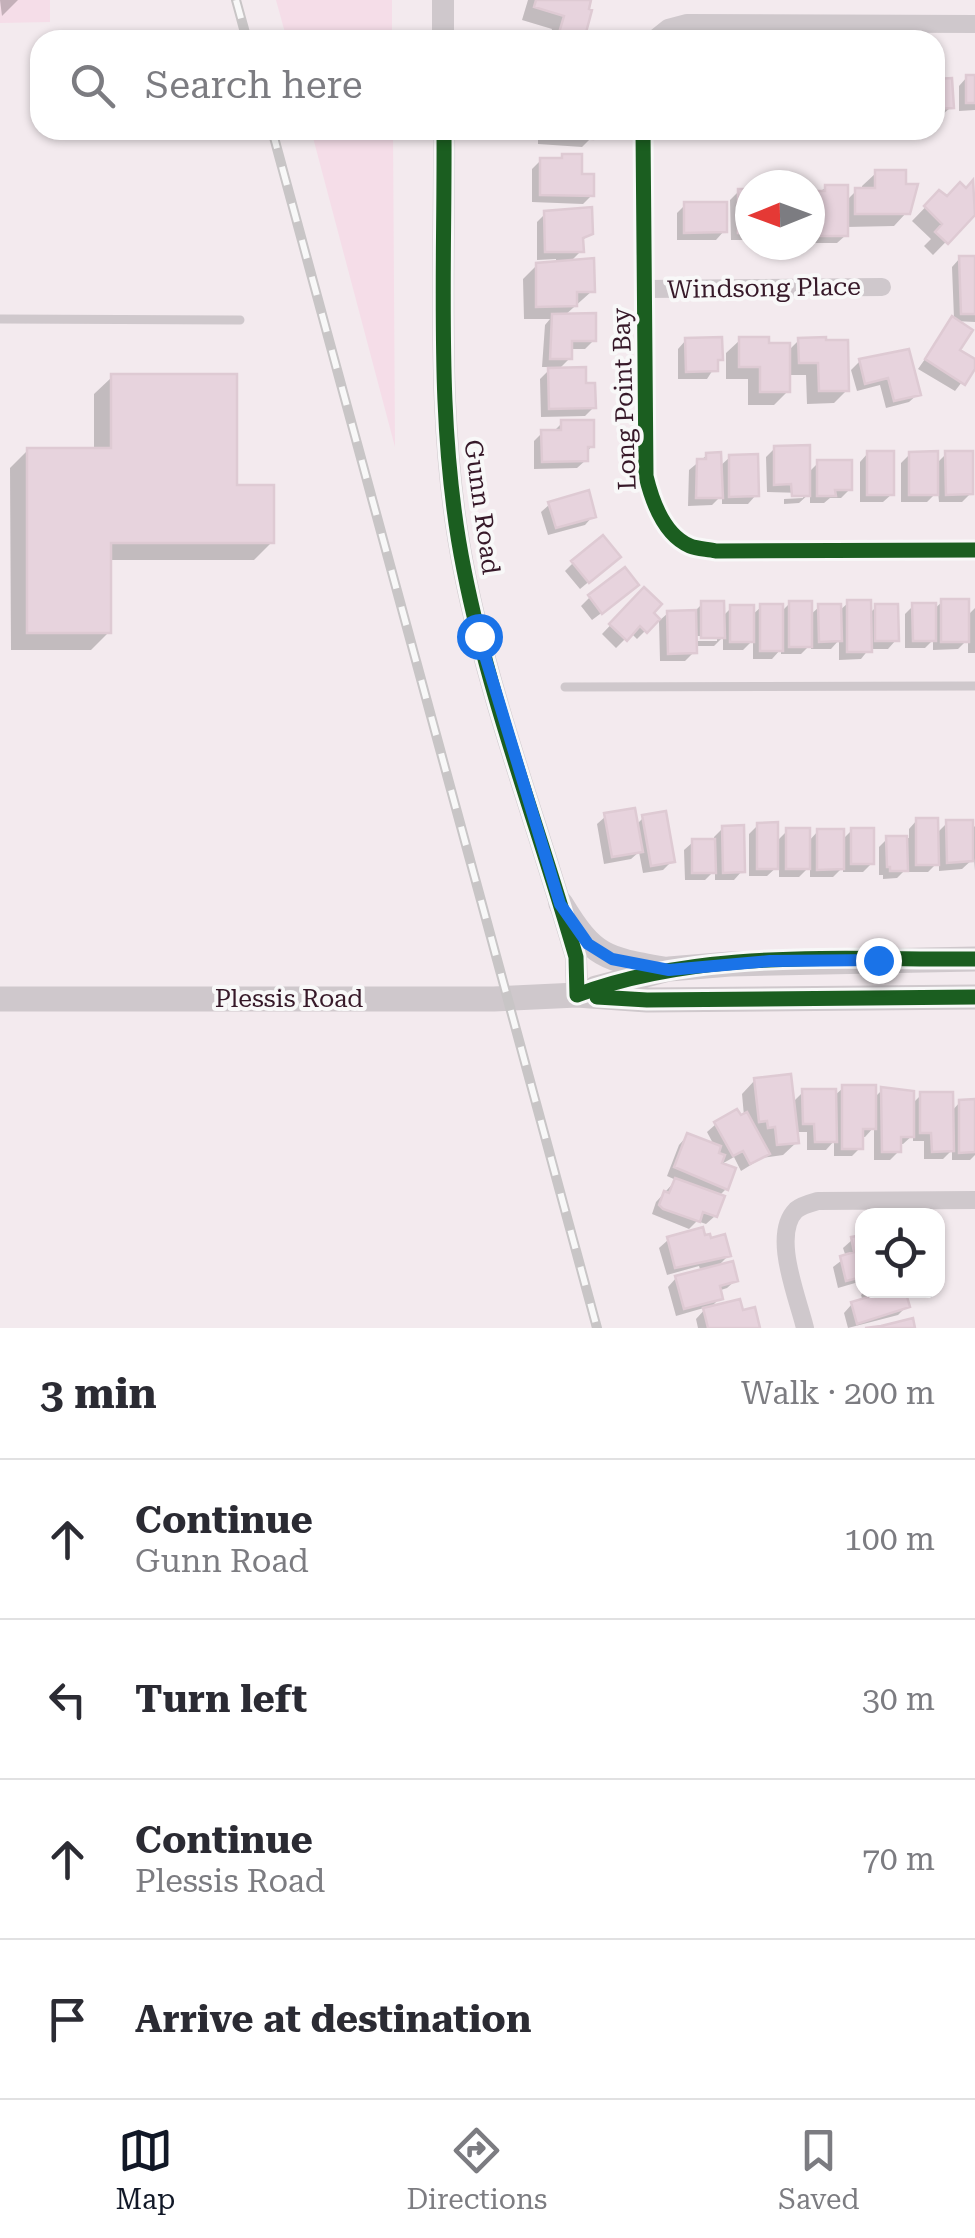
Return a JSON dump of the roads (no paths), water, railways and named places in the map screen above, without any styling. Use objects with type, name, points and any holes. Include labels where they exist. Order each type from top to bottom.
[{"type":"main road","points":[[560,904],[576,930],[599,952],[612,959],[669,970]]},
{"type":"main road","name":"Plessis Road","points":[[578,995],[669,970],[770,961],[975,959]]},
{"type":"main road","name":"Plessis Road","points":[[0,999],[494,999],[578,995],[646,1000],[975,998]]},
{"type":"street","points":[[443,0],[443,30]]},
{"type":"street","points":[[666,30],[687,23],[975,24]]},
{"type":"street","name":"Gunn Road","points":[[444,140],[446,439],[463,567],[479,636],[576,957],[578,995]]},
{"type":"street","name":"Long Point Bay","points":[[643,140],[646,476],[652,500],[682,540],[690,546],[716,550],[975,550]]},
{"type":"street","name":"Windsong Place","points":[[646,289],[882,286]]},
{"type":"street","points":[[805,1328],[785,1247],[785,1226],[798,1208],[818,1200],[975,1200]]},
{"type":"lane","points":[[0,320],[240,320]]},
{"type":"lane","points":[[564,687],[975,686]]},
{"type":"railway","points":[[236,0],[244,30]]},
{"type":"railway","points":[[275,140],[597,1328]]}]
